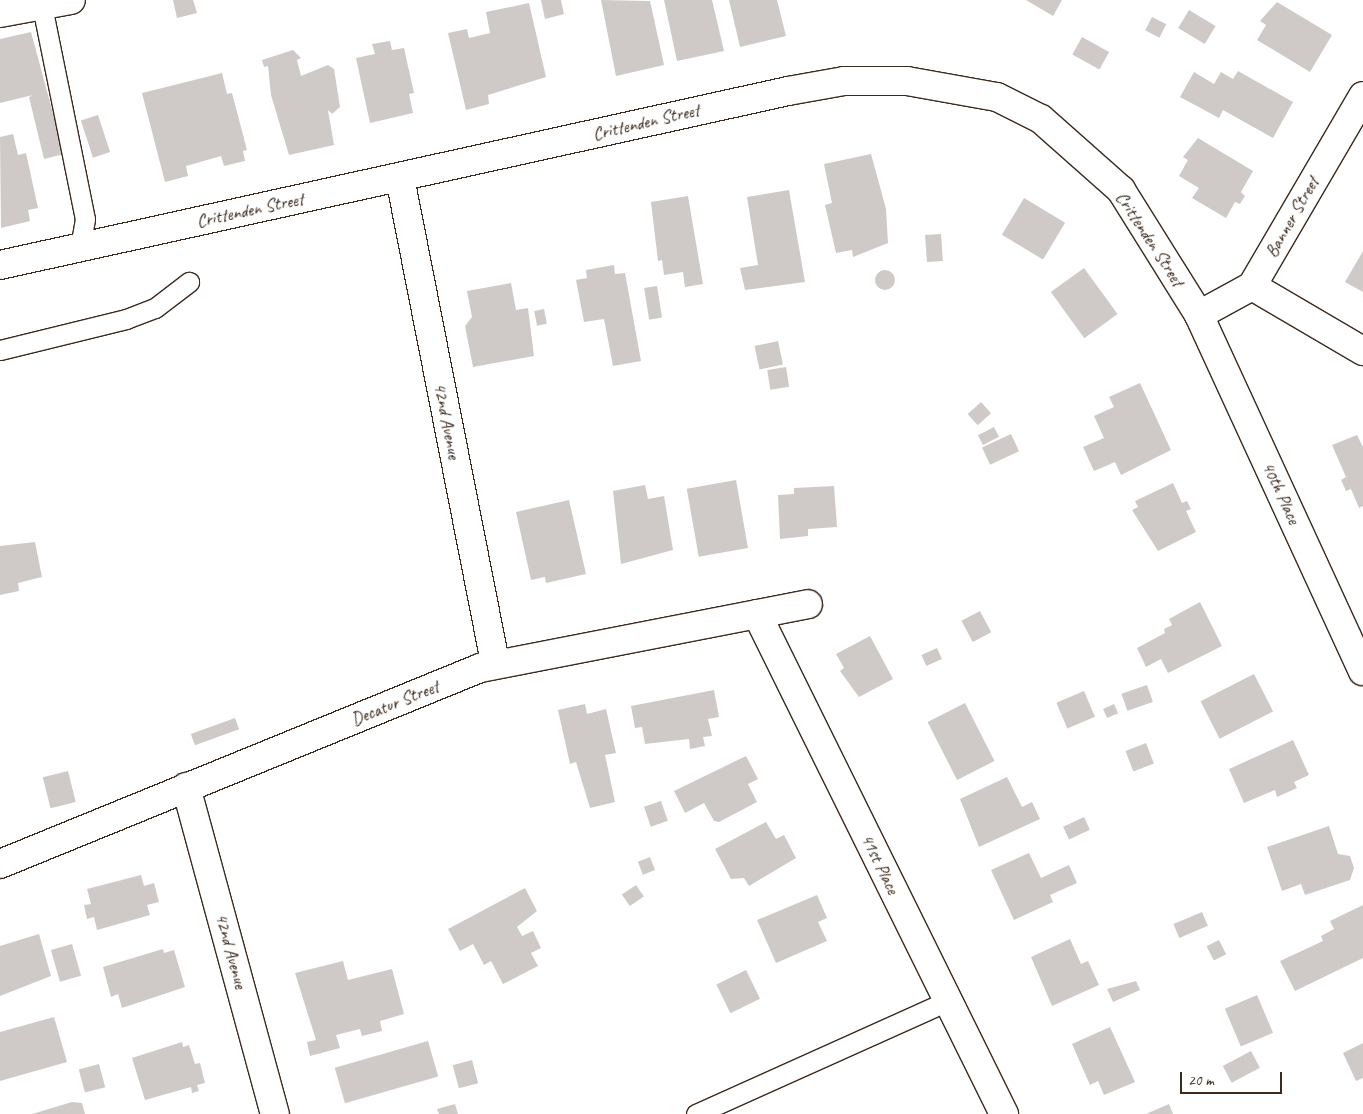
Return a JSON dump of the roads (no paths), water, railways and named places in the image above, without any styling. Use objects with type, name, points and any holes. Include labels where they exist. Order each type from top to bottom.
[{"type":"street","points":[[0,13],[71,0]]},
{"type":"street","name":"Crittenden Street","points":[[0,265],[844,81],[907,81],[955,87],[997,97],[1041,119],[1085,155],[1122,190],[1199,315]]},
{"type":"street","name":"Banner Street","points":[[1252,286],[1363,96]]},
{"type":"street","name":"42nd Avenue","points":[[400,178],[495,664]]},
{"type":"street","points":[[1199,315],[1252,286],[1363,351]]},
{"type":"street","name":"40th Place","points":[[1199,315],[1363,671]]},
{"type":"street","name":"Decatur Street","points":[[0,864],[495,664],[808,604]]},
{"type":"street","name":"41st Place","points":[[757,614],[1004,1114]]},
{"type":"street","name":"42nd Avenue","points":[[186,788],[275,1114]]},
{"type":"lane","points":[[42,6],[85,219],[80,247]]},
{"type":"lane","points":[[0,350],[126,319],[155,308],[189,282]]},
{"type":"lane","points":[[696,1114],[947,1001]]}]
